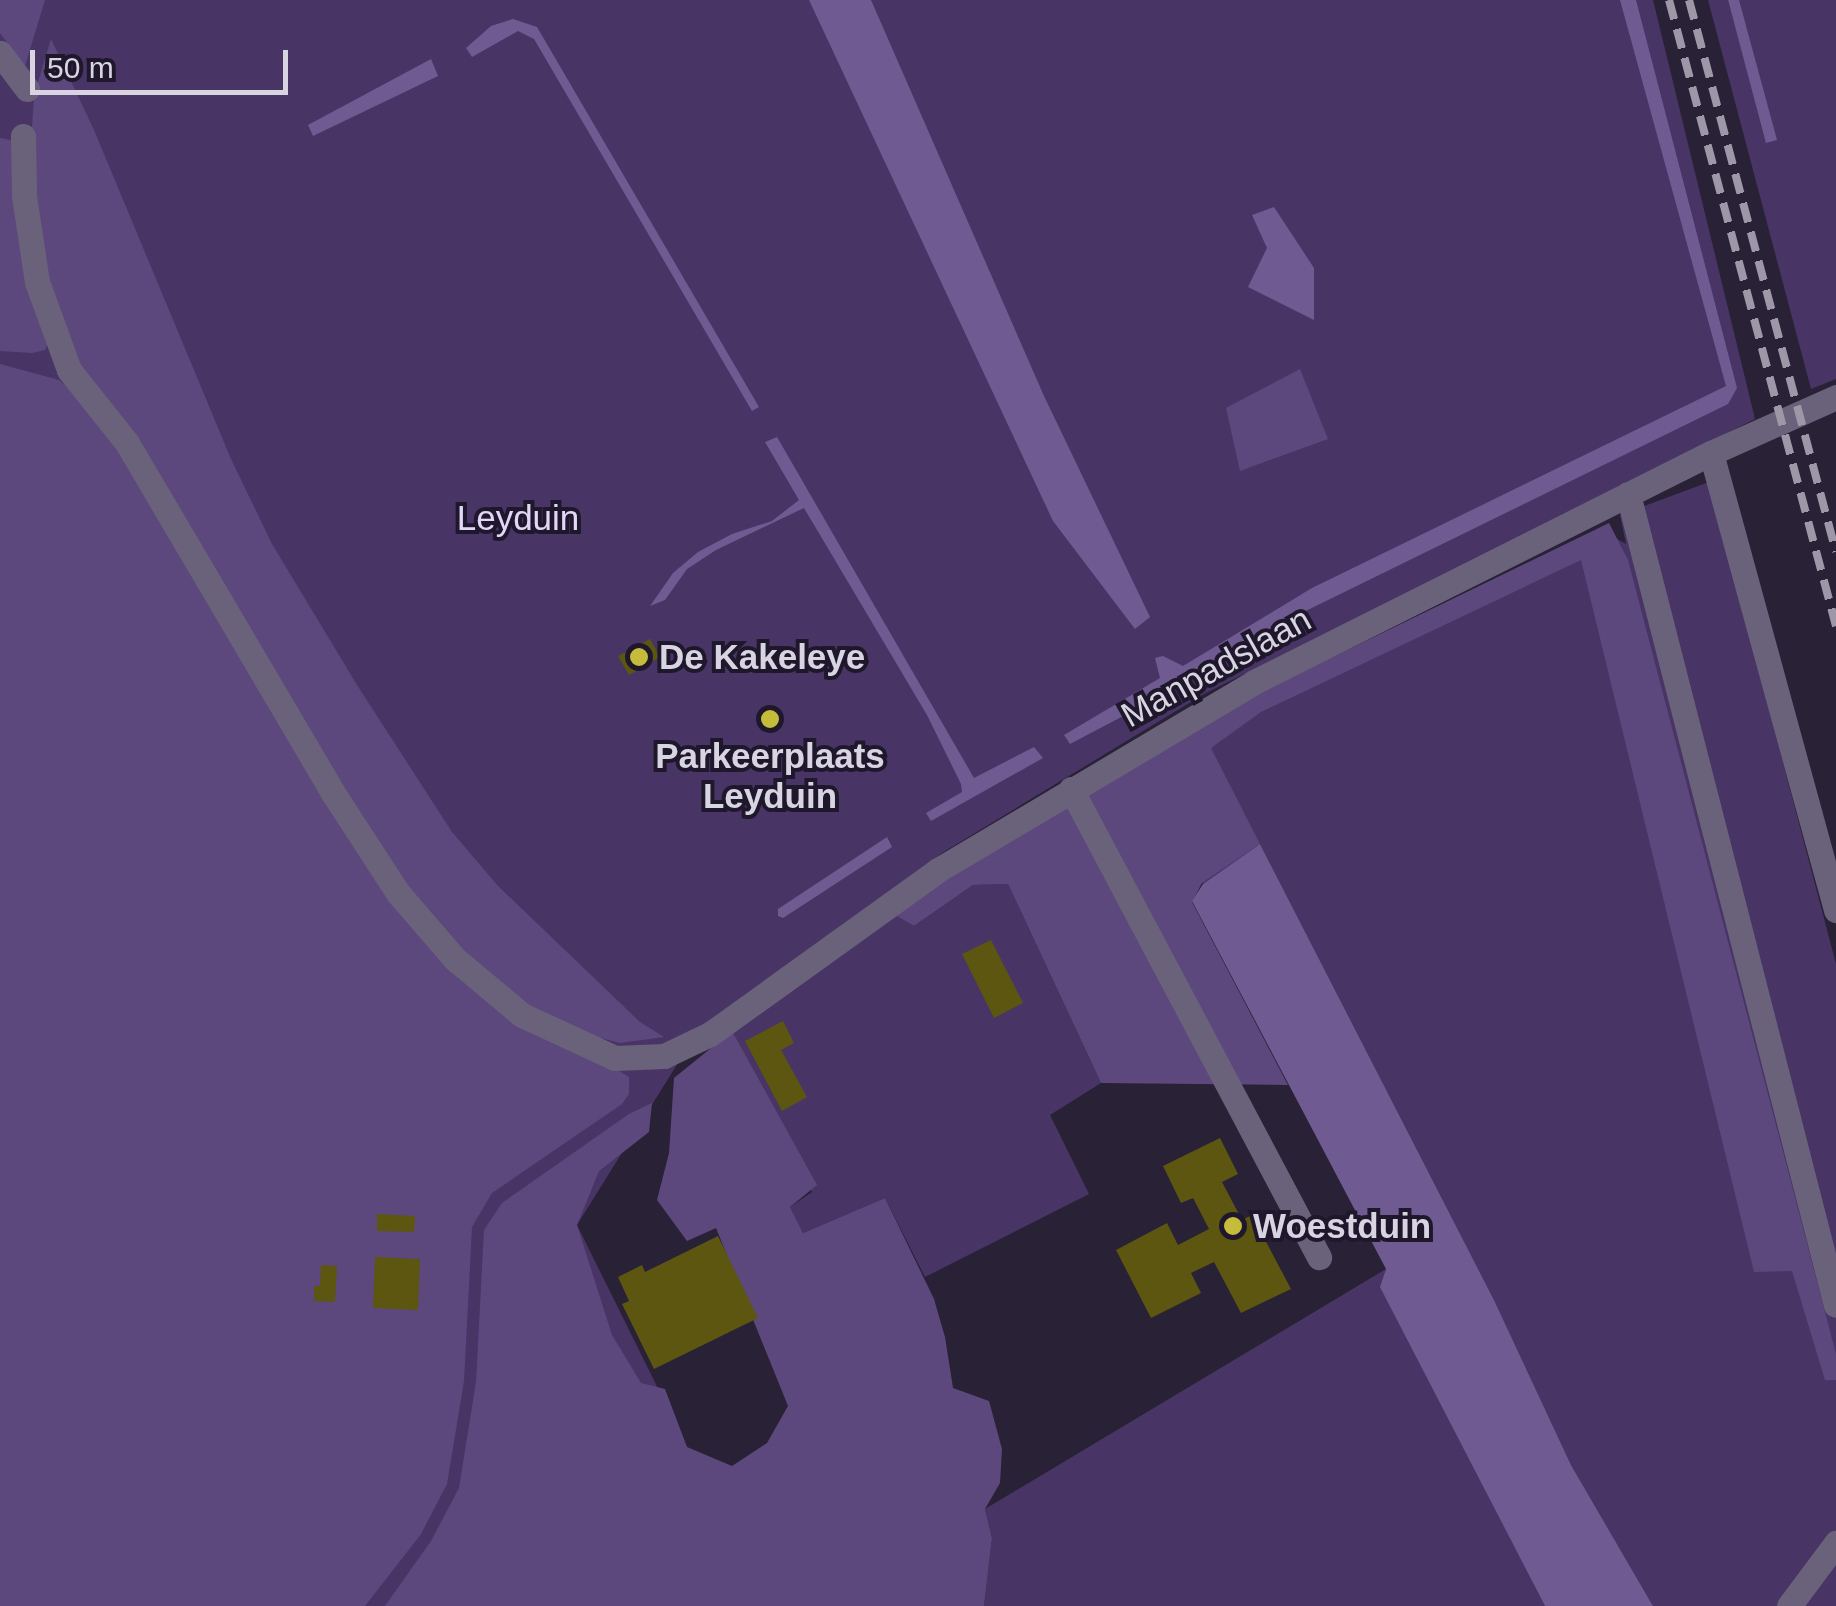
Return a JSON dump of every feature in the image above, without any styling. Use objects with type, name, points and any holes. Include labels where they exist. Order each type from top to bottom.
[{"type":"street","points":[[0,54],[27,90]]},
{"type":"street","name":"Manpadslaan","points":[[23,136],[24,196],[37,282],[69,370],[127,444],[333,793],[398,893],[454,959],[522,1014],[615,1058],[664,1056],[710,1034],[938,870],[1254,682],[1711,453],[1836,397]]},
{"type":"street","points":[[1711,453],[1836,910]]},
{"type":"street","points":[[1628,494],[1836,1305]]},
{"type":"street","points":[[1071,789],[1319,1257]]},
{"type":"street","points":[[1789,1606],[1836,1543]]},
{"type":"green space","name":"Leyduin","points":[[0,0],[1653,0],[1755,419],[1204,694],[942,853],[701,1026],[577,1225],[687,1447],[822,1606],[0,1606]]},
{"type":"green space","points":[[1708,0],[1728,0],[1755,99],[1733,0],[1836,0],[1836,379],[1811,389]]},
{"type":"green space","points":[[1709,482],[1836,964],[1836,1606],[1653,1606],[1571,1465],[1494,1300],[1260,844],[1203,884],[1125,775],[1607,533],[1626,544],[1620,515]]},
{"type":"green space","points":[[1008,884],[1101,1083],[1050,1115],[1089,1194],[925,1277],[885,1198],[803,1233],[790,1207],[812,1192],[732,1031],[893,914],[914,926],[973,885]]},
{"type":"green space","points":[[1386,1269],[1381,1287],[1545,1606],[984,1606],[992,1538],[985,1509]]},
{"type":"shaded area","points":[[0,0],[45,0],[25,66],[0,33]]},
{"type":"shaded area","points":[[809,0],[871,0],[1044,396],[1150,617],[1135,629],[1053,521]]},
{"type":"shaded area","points":[[1620,0],[1636,0],[1737,388],[1728,404],[1273,627],[1201,675],[1070,744],[1064,735],[1160,678],[1155,658],[1163,656],[1183,666],[1312,588],[1726,386]]},
{"type":"shaded area","points":[[1728,0],[1739,0],[1777,140],[1766,143]]},
{"type":"shaded area","points":[[513,19],[537,27],[759,407],[752,411],[534,39],[518,31],[472,57],[466,48],[491,26]]},
{"type":"shaded area","points":[[51,39],[94,130],[231,459],[272,544],[357,685],[452,832],[498,886],[640,1022],[664,1037],[620,1043],[574,1031],[528,1006],[462,952],[405,887],[77,366],[45,280],[30,161],[34,95]]},
{"type":"shaded area","points":[[431,59],[438,76],[313,136],[308,125]]},
{"type":"shaded area","points":[[0,138],[16,141],[48,343],[45,350],[32,353],[0,351]]},
{"type":"shaded area","points":[[1274,207],[1314,268],[1314,320],[1248,287],[1267,248],[1252,215]]},
{"type":"shaded area","points":[[0,364],[59,380],[73,391],[119,449],[448,965],[629,1077],[629,1094],[622,1104],[492,1193],[472,1227],[464,1381],[447,1484],[421,1534],[365,1606],[0,1606]]},
{"type":"shaded area","points":[[1300,369],[1328,439],[1240,471],[1226,408]]},
{"type":"shaded area","points":[[777,437],[974,778],[1034,747],[1043,758],[931,821],[926,813],[962,792],[961,784],[927,715],[804,508],[716,550],[687,569],[665,600],[650,606],[673,573],[698,552],[732,534],[772,521],[799,500],[765,442]]},
{"type":"shaded area","points":[[1609,523],[1628,560],[1836,1354],[1836,1380],[1825,1380],[1792,1271],[1754,1272],[1581,560],[1261,712],[1211,748],[1260,844],[1202,883],[1192,902],[1288,1085],[1101,1083],[1008,884],[973,885],[914,926],[893,914],[1053,813],[1267,689]]},
{"type":"shaded area","points":[[887,837],[892,847],[783,918],[778,916],[778,909]]},
{"type":"shaded area","points":[[1260,844],[1494,1300],[1571,1465],[1653,1606],[1545,1606],[1380,1287],[1386,1269],[1192,901],[1203,884]]},
{"type":"shaded area","points":[[732,1031],[817,1185],[790,1207],[803,1233],[885,1198],[934,1299],[953,1388],[989,1401],[1002,1449],[1000,1483],[985,1509],[992,1538],[984,1606],[385,1606],[431,1541],[459,1488],[476,1382],[484,1230],[502,1203],[629,1114],[652,1103],[649,1132],[599,1171],[577,1225],[612,1335],[641,1383],[665,1389],[687,1447],[732,1466],[767,1443],[788,1406],[716,1228],[687,1241],[657,1200],[669,1153],[674,1078]]},
{"type":"building","name":"De Kakeleye","points":[[650,639],[660,657],[629,675],[618,656]]},
{"type":"building","points":[[991,940],[1023,1003],[994,1018],[962,954]]},
{"type":"building","points":[[783,1021],[794,1043],[781,1050],[807,1097],[782,1111],[745,1041]]},
{"type":"building","name":"Woestduin","points":[[1220,1138],[1238,1174],[1222,1182],[1242,1220],[1252,1215],[1291,1289],[1241,1313],[1214,1262],[1191,1273],[1201,1293],[1151,1318],[1116,1250],[1167,1223],[1178,1245],[1209,1229],[1193,1198],[1181,1203],[1163,1166]]},
{"type":"building","points":[[377,1214],[415,1216],[414,1232],[377,1231]]},
{"type":"building","points":[[718,1236],[758,1318],[654,1369],[622,1304],[629,1301],[618,1277],[642,1265],[645,1272]]},
{"type":"building","points":[[375,1257],[420,1259],[418,1310],[373,1308]]},
{"type":"building","points":[[321,1265],[337,1266],[335,1302],[314,1301],[314,1286],[320,1286]]},
{"type":"railway","points":[[1669,0],[1836,626]]},
{"type":"railway","points":[[1689,0],[1836,552]]},
{"type":"place","name":"De Kakeleye","points":[[639,657]]},
{"type":"place","name":"Parkeerplaats Leyduin","points":[[770,719]]},
{"type":"place","name":"Woestduin","points":[[1233,1226]]}]
